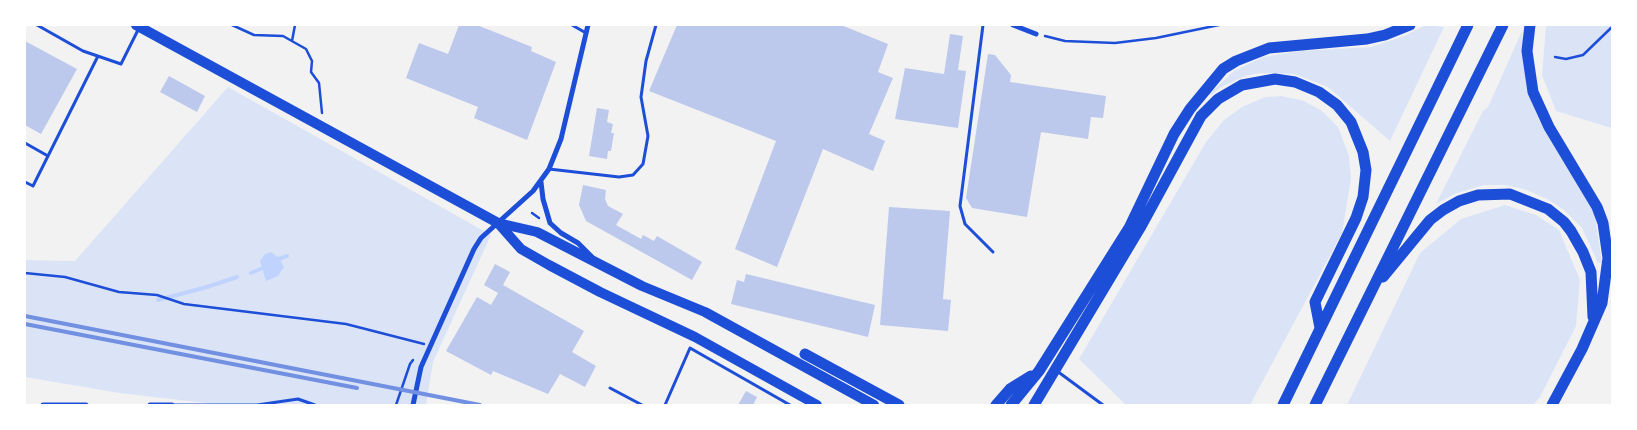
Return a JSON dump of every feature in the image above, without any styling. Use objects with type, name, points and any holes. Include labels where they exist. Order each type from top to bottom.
[{"type":"highway","points":[[1011,405],[1039,371],[1129,228],[1174,134],[1203,91],[1224,70],[1236,61],[1269,48],[1367,39],[1410,25]]},
{"type":"highway","points":[[1283,405],[1468,25]]},
{"type":"highway","points":[[1315,405],[1503,25]]},
{"type":"highway","points":[[1530,25],[1528,51],[1533,92],[1549,127],[1597,206],[1603,223],[1608,258],[1602,303],[1552,405]]},
{"type":"highway","points":[[1034,405],[1140,228],[1201,116],[1218,99],[1234,88],[1266,80],[1295,82],[1329,99],[1351,122],[1363,152],[1366,170],[1363,197],[1356,218],[1315,302],[1320,328]]},
{"type":"highway","points":[[1371,292],[1430,220],[1443,210],[1459,201],[1478,195],[1510,194],[1548,209],[1564,222],[1578,242],[1590,272],[1594,322]]},
{"type":"highway","points":[[804,354],[899,405]]},
{"type":"highway","points":[[996,405],[1010,388],[1039,371]]},
{"type":"main road","points":[[138,26],[498,223],[537,232],[599,264],[705,312],[874,405]]},
{"type":"main road","points":[[498,223],[521,249],[549,265],[600,292],[695,337],[817,405]]},
{"type":"main road","points":[[783,354],[804,354]]},
{"type":"street","points":[[413,405],[421,367],[474,249],[481,238],[541,182],[549,169],[561,139],[588,25]]},
{"type":"street","points":[[1013,25],[1036,34]]},
{"type":"street","points":[[541,182],[543,199],[550,223],[561,233],[578,243],[599,264]]},
{"type":"street","points":[[43,405],[86,405]]},
{"type":"street","points":[[150,405],[172,405]]},
{"type":"lane","points":[[38,25],[84,51],[121,64],[138,26]]},
{"type":"lane","points":[[572,25],[586,33]]},
{"type":"lane","points":[[549,169],[618,177],[633,174],[644,164],[648,136],[641,97],[646,61],[656,25]]},
{"type":"lane","points":[[983,25],[960,206],[964,224],[993,252]]},
{"type":"lane","points":[[25,182],[32,186],[98,56]]},
{"type":"lane","points":[[25,143],[48,156]]},
{"type":"lane","points":[[665,405],[690,348],[790,405]]},
{"type":"lane","points":[[1054,369],[1103,405]]},
{"type":"lane","points":[[610,388],[642,405]]},
{"type":"lane","points":[[172,405],[256,405],[298,399],[315,405]]},
{"type":"path","points":[[232,25],[254,35],[283,36],[306,49],[312,61],[311,72],[319,83],[322,96],[323,128]]},
{"type":"path","points":[[292,41],[295,25]]},
{"type":"path","points":[[1036,34],[1065,42],[1115,43],[1156,38],[1219,25]]},
{"type":"path","points":[[1555,56],[1566,59],[1583,55],[1612,27]]},
{"type":"path","points":[[532,213],[539,218]]},
{"type":"path","points":[[25,273],[65,277],[120,292],[157,295],[184,304],[346,324],[428,345]]},
{"type":"path","points":[[396,405],[410,364]]},
{"type":"shaded area","points":[[1426,25],[1444,27],[1390,141],[1328,87],[1294,74],[1260,73],[1245,76],[1221,87],[1210,96],[1209,94],[1234,71],[1263,57],[1300,51],[1371,47],[1404,36]]},
{"type":"shaded area","points":[[1546,25],[1612,25],[1612,128],[1556,111],[1542,75]]},
{"type":"shaded area","points":[[1522,31],[1525,75],[1529,95],[1539,120],[1581,187],[1595,216],[1602,263],[1598,263],[1582,228],[1564,210],[1547,199],[1524,189],[1504,185],[1484,185],[1454,194],[1436,204],[1483,111],[1488,107]]},
{"type":"shaded area","points":[[228,87],[491,235],[433,362],[426,405],[223,405],[119,393],[25,377],[25,260],[75,261]]},
{"type":"shaded area","points":[[1282,96],[1304,101],[1322,111],[1338,127],[1349,156],[1351,179],[1342,233],[1250,405],[1126,405],[1079,359],[1206,142],[1224,120],[1242,107],[1265,97]]},
{"type":"shaded area","points":[[1505,205],[1536,215],[1559,230],[1580,280],[1576,326],[1540,397],[1533,405],[1347,405],[1420,253],[1461,219]]},
{"type":"water","points":[[271,252],[279,258],[284,267],[278,276],[266,281],[260,261],[265,254]]},
{"type":"building","points":[[459,25],[477,25],[532,47],[531,51],[556,62],[527,140],[474,118],[478,107],[406,78],[419,43],[448,54]]},
{"type":"building","points":[[677,25],[841,25],[888,44],[878,72],[893,78],[869,134],[885,141],[873,171],[823,149],[777,267],[735,249],[776,141],[649,91]]},
{"type":"building","points":[[950,34],[963,36],[958,70],[966,71],[958,128],[895,119],[905,68],[944,74]]},
{"type":"building","points":[[25,41],[77,69],[41,134],[25,125]]},
{"type":"building","points":[[988,54],[995,55],[1011,75],[1010,82],[1106,96],[1103,118],[1091,117],[1088,139],[1041,132],[1027,217],[972,208],[966,198]]},
{"type":"building","points":[[169,76],[205,96],[197,112],[160,92]]},
{"type":"building","points":[[597,108],[609,110],[607,122],[613,124],[611,133],[614,133],[611,151],[608,151],[607,159],[589,156]]},
{"type":"building","points":[[583,185],[606,190],[605,199],[608,206],[623,214],[616,225],[641,239],[643,235],[654,241],[657,236],[702,262],[692,280],[586,221],[579,205]]},
{"type":"building","points":[[889,207],[950,211],[943,299],[951,300],[948,331],[880,325]]},
{"type":"building","points":[[495,264],[510,272],[503,285],[584,331],[572,352],[596,366],[585,387],[560,374],[548,394],[493,371],[491,375],[446,351],[477,297],[491,305],[498,293],[484,285]]},
{"type":"building","points":[[746,274],[875,305],[868,337],[731,304],[737,280],[744,282]]},
{"type":"building","points":[[746,391],[757,397],[753,405],[738,405]]},
{"type":"waterway","points":[[276,260],[287,256]]},
{"type":"waterway","points":[[251,273],[265,267]]},
{"type":"waterway","points":[[158,300],[237,277]]},
{"type":"railway","points":[[25,316],[480,405]]},
{"type":"railway","points":[[25,324],[357,388]]}]
